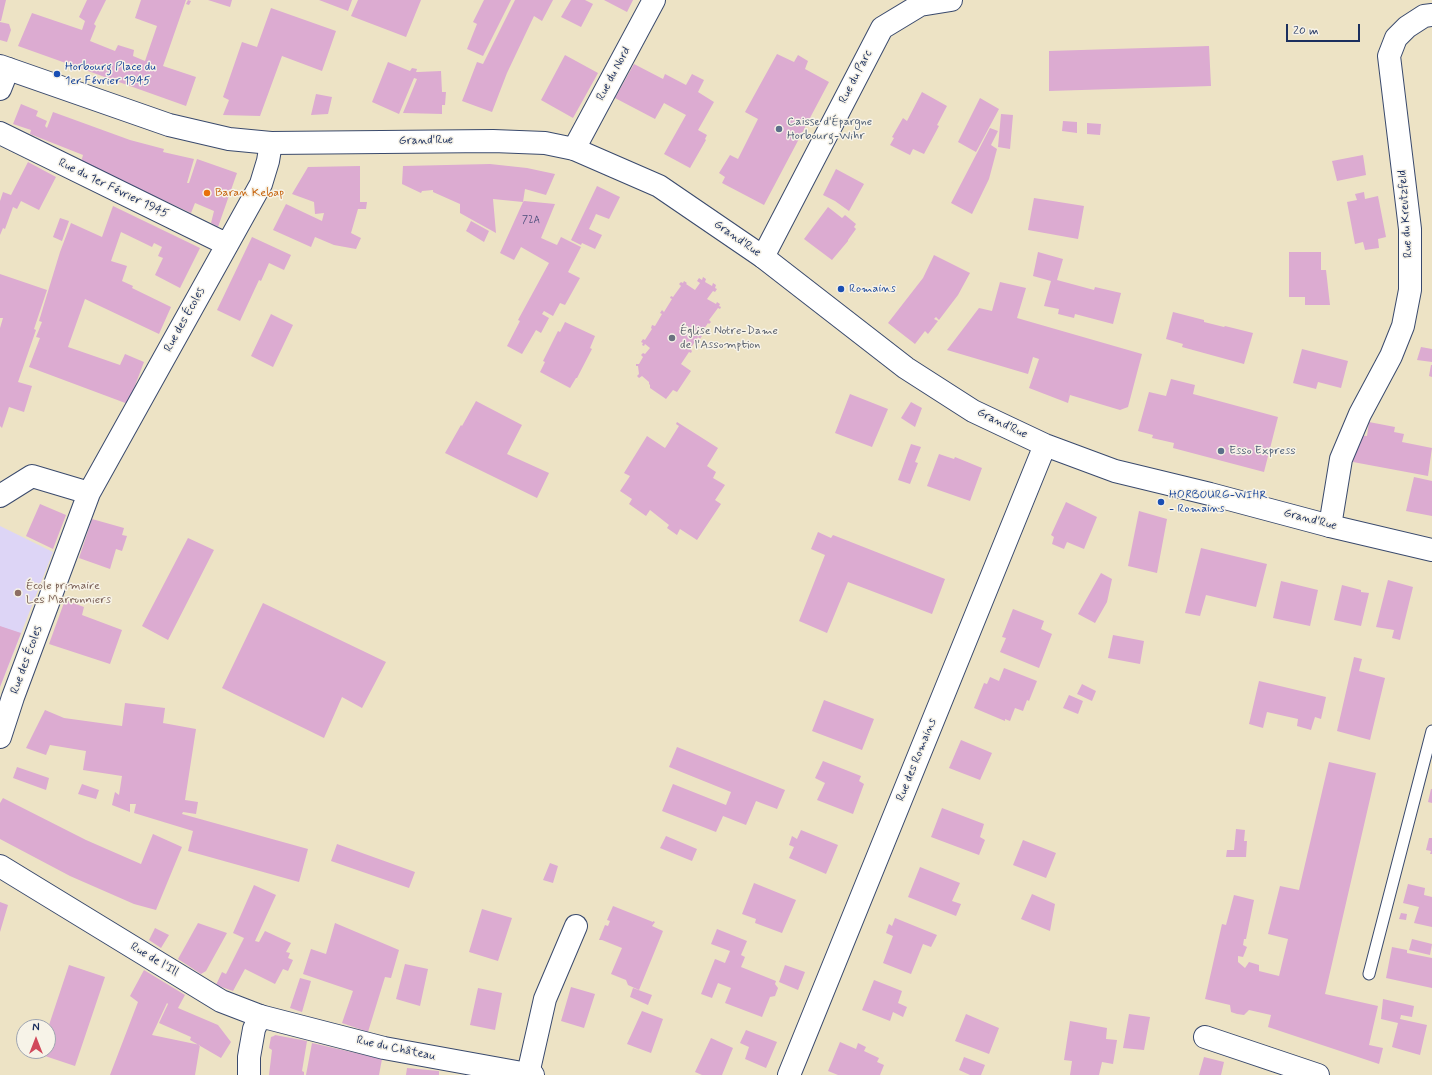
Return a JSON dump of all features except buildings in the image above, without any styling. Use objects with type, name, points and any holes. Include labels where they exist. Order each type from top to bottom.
[{"type":"street","name":"Rue du Nord","points":[[574,149],[654,0]]},
{"type":"street","name":"Rue du Parc","points":[[763,257],[882,28],[920,5],[951,0]]},
{"type":"street","name":"Rue du Kreutzfeld","points":[[1330,526],[1341,459],[1360,414],[1391,356],[1403,326],[1410,290],[1410,229],[1390,56],[1396,38],[1407,27],[1424,16],[1432,14]]},
{"type":"street","name":"Grand'Rue","points":[[4,68],[169,125],[229,139],[271,143],[492,141],[545,143],[574,149],[660,186],[763,257],[906,368],[973,411],[1045,445],[1115,471],[1210,494],[1330,526],[1432,550]]},
{"type":"street","points":[[0,89],[4,68]]},
{"type":"street","name":"Rue du 1er Février 1945","points":[[0,133],[226,244]]},
{"type":"street","name":"Rue des Écoles","points":[[0,738],[13,697],[89,493],[226,244],[261,184],[268,161],[271,143]]},
{"type":"street","name":"Rue des Romains","points":[[789,1075],[1045,445]]},
{"type":"street","points":[[0,496],[32,476],[89,493]]},
{"type":"street","name":"Rue de l'Ill","points":[[0,866],[221,1001],[260,1016]]},
{"type":"street","points":[[531,1074],[545,999],[576,926]]},
{"type":"street","points":[[249,1075],[250,1050],[254,1029],[260,1016]]},
{"type":"street","name":"Rue du Château","points":[[260,1016],[384,1048],[531,1074]]},
{"type":"street","points":[[1205,1037],[1318,1075]]},
{"type":"lane","points":[[1369,974],[1432,731]]},
{"type":"shaded area","name":"École primaire Les Marronniers","points":[[0,526],[53,552],[0,687]]},
{"type":"place","name":"Horbourg Place du 1er Février 1945","points":[[57,74]]},
{"type":"place","name":"Caisse d'Épargne Horbourg-Wihr","points":[[779,129]]},
{"type":"place","name":"Baran Kebap","points":[[207,193]]},
{"type":"place","name":"Romains","points":[[841,289]]},
{"type":"place","name":"Église Notre-Dame de l'Assomption","points":[[672,338]]},
{"type":"place","name":"Esso Express","points":[[1221,451]]},
{"type":"place","name":"HORBOURG-WIHR - Romains","points":[[1161,502]]},
{"type":"place","name":"École primaire Les Marronniers","points":[[18,593]]}]
